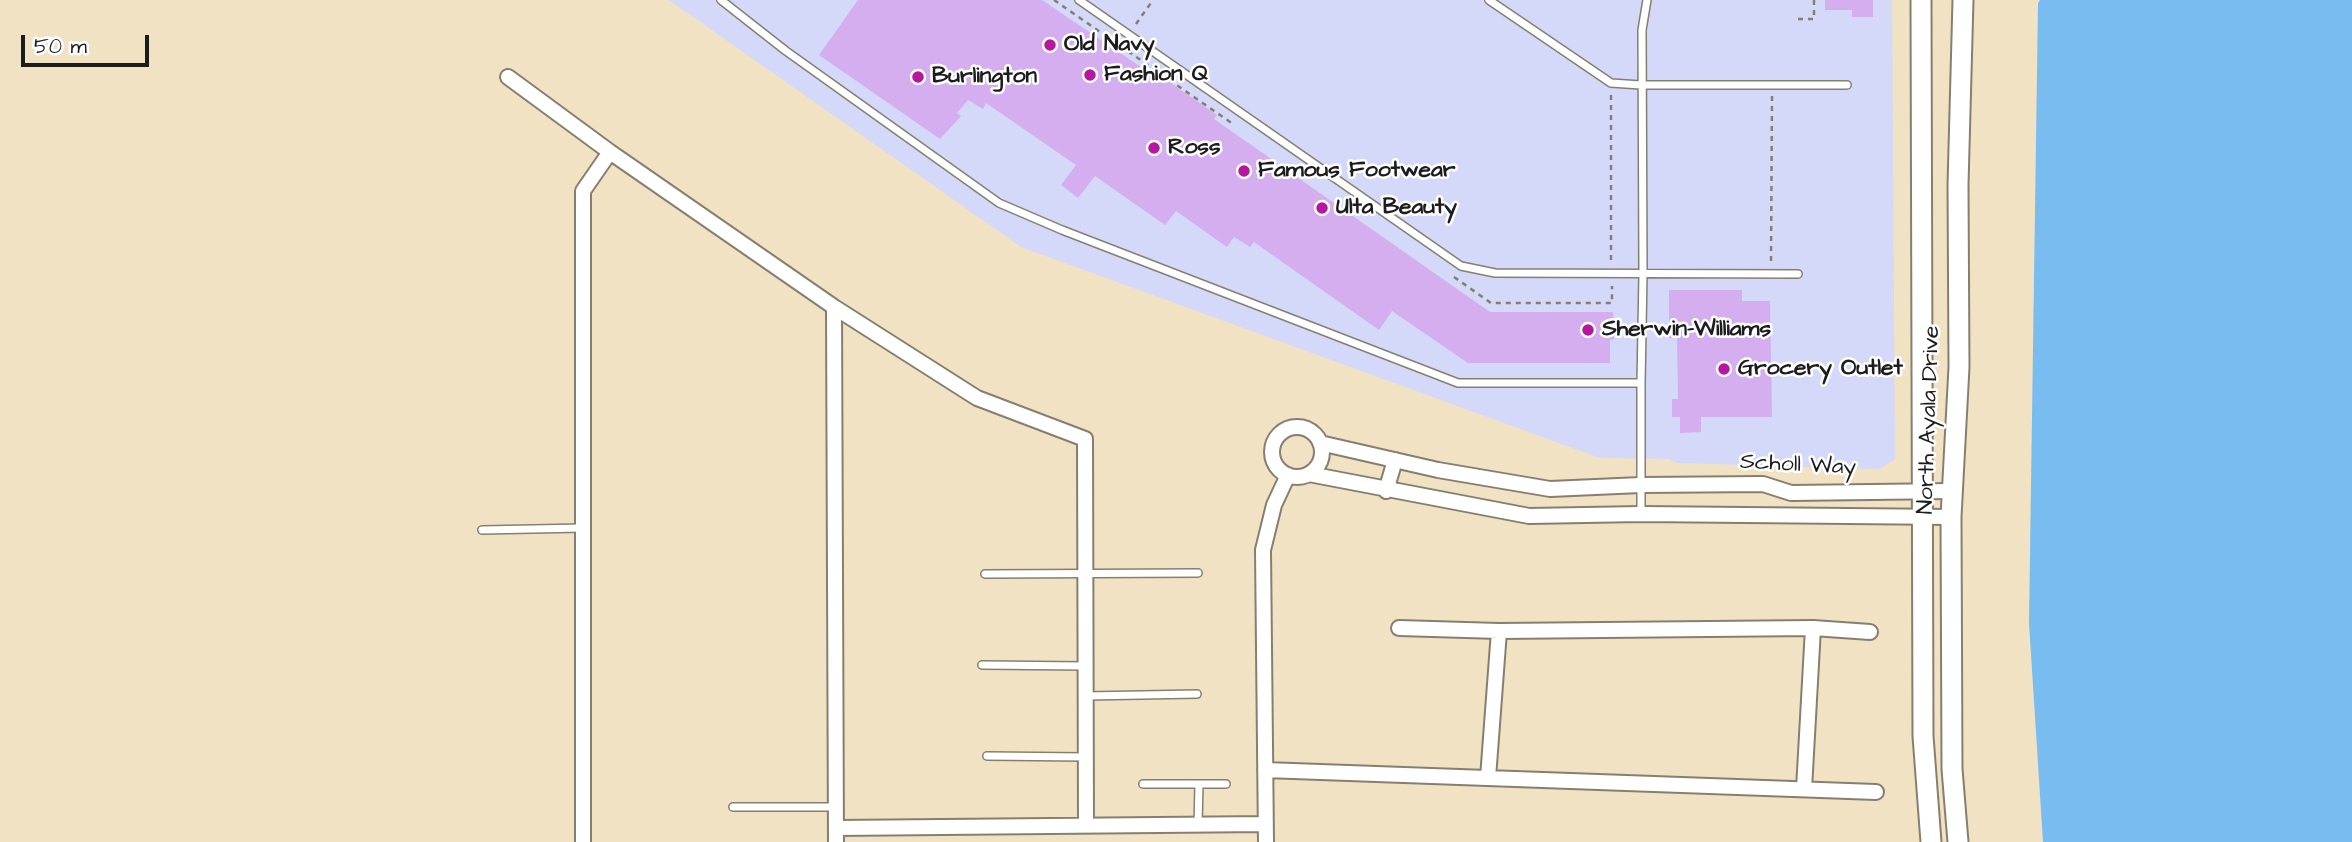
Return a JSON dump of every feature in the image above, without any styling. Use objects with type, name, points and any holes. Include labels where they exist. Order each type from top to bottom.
[{"type":"main road","name":"North Ayala Drive","points":[[1921,0],[1923,736],[1931,842]]},
{"type":"main road","name":"North Ayala Drive","points":[[1958,842],[1952,769],[1951,517],[1959,367],[1958,185],[1963,0]]},
{"type":"street","points":[[508,77],[610,152],[834,307],[977,398],[1085,439],[1086,825]]},
{"type":"street","points":[[583,842],[583,191],[610,152]]},
{"type":"street","points":[[834,307],[836,835],[1086,825],[1265,824]]},
{"type":"street","points":[[1301,428],[1315,435],[1320,443],[1322,457],[1309,474],[1301,477],[1288,475],[1278,468],[1272,452],[1278,437],[1285,431],[1301,428]]},
{"type":"street","name":"Scholl Way","points":[[1320,443],[1550,489],[1763,484],[1791,493],[1952,491]]},
{"type":"street","points":[[1386,491],[1395,460]]},
{"type":"street","name":"Scholl Way","points":[[1309,474],[1386,491],[1529,516],[1641,514],[1951,517]]},
{"type":"street","points":[[1266,842],[1264,550],[1274,505],[1288,475]]},
{"type":"street","points":[[1399,628],[1499,631],[1813,628],[1870,632]]},
{"type":"street","points":[[1804,789],[1813,628]]},
{"type":"street","points":[[1488,778],[1499,631]]},
{"type":"street","points":[[1265,770],[1875,792]]},
{"type":"lane","points":[[721,0],[786,51],[999,203],[1062,230],[1458,383],[1641,383]]},
{"type":"lane","points":[[1079,0],[1461,266],[1495,273],[1798,274]]},
{"type":"lane","points":[[1489,0],[1611,83],[1847,85]]},
{"type":"lane","points":[[1641,514],[1641,85],[1642,30],[1647,0]]},
{"type":"lane","points":[[482,530],[583,528]]},
{"type":"lane","points":[[985,574],[1198,573]]},
{"type":"lane","points":[[982,665],[1086,666]]},
{"type":"lane","points":[[1085,696],[1197,694]]},
{"type":"lane","points":[[987,756],[1084,757]]},
{"type":"lane","points":[[1143,783],[1226,784]]},
{"type":"lane","points":[[1198,825],[1199,784]]},
{"type":"lane","points":[[733,807],[836,807]]},
{"type":"path","points":[[1136,24],[1153,0]]},
{"type":"path","points":[[1798,19],[1814,19],[1814,0]]},
{"type":"path","points":[[1611,95],[1611,262]]},
{"type":"path","points":[[1771,262],[1772,96]]},
{"type":"shaded area","points":[[669,0],[1892,0],[1895,459],[1880,469],[1600,458],[1021,247]]},
{"type":"water","points":[[2040,0],[2352,0],[2352,842],[2043,842],[2029,623]]},
{"type":"building","points":[[858,0],[1042,0],[1217,115],[1214,119],[1490,312],[1613,312],[1614,339],[1610,340],[1610,363],[1468,363],[1392,311],[1379,330],[1254,242],[1250,247],[1234,237],[1227,247],[1176,211],[1165,225],[1095,176],[1078,198],[1061,185],[1076,165],[986,103],[983,109],[968,100],[957,113],[961,116],[940,139],[819,55]]},
{"type":"building","points":[[1825,0],[1873,0],[1873,17],[1852,17],[1852,10],[1825,10]]},
{"type":"building","name":"Grocery Outlet","points":[[1669,290],[1742,290],[1742,301],[1770,301],[1772,417],[1701,417],[1701,432],[1680,433],[1680,417],[1672,417],[1672,399],[1678,399],[1677,338],[1669,338]]},
{"type":"place","name":"Old Navy","points":[[1050,45]]},
{"type":"place","name":"Fashion Q","points":[[1090,75]]},
{"type":"place","name":"Burlington","points":[[918,77]]},
{"type":"place","name":"Ross","points":[[1154,148]]},
{"type":"place","name":"Famous Footwear","points":[[1244,171]]},
{"type":"place","name":"Ulta Beauty","points":[[1322,208]]},
{"type":"place","name":"Sherwin-Williams","points":[[1588,330]]},
{"type":"place","name":"Grocery Outlet","points":[[1724,369]]}]
